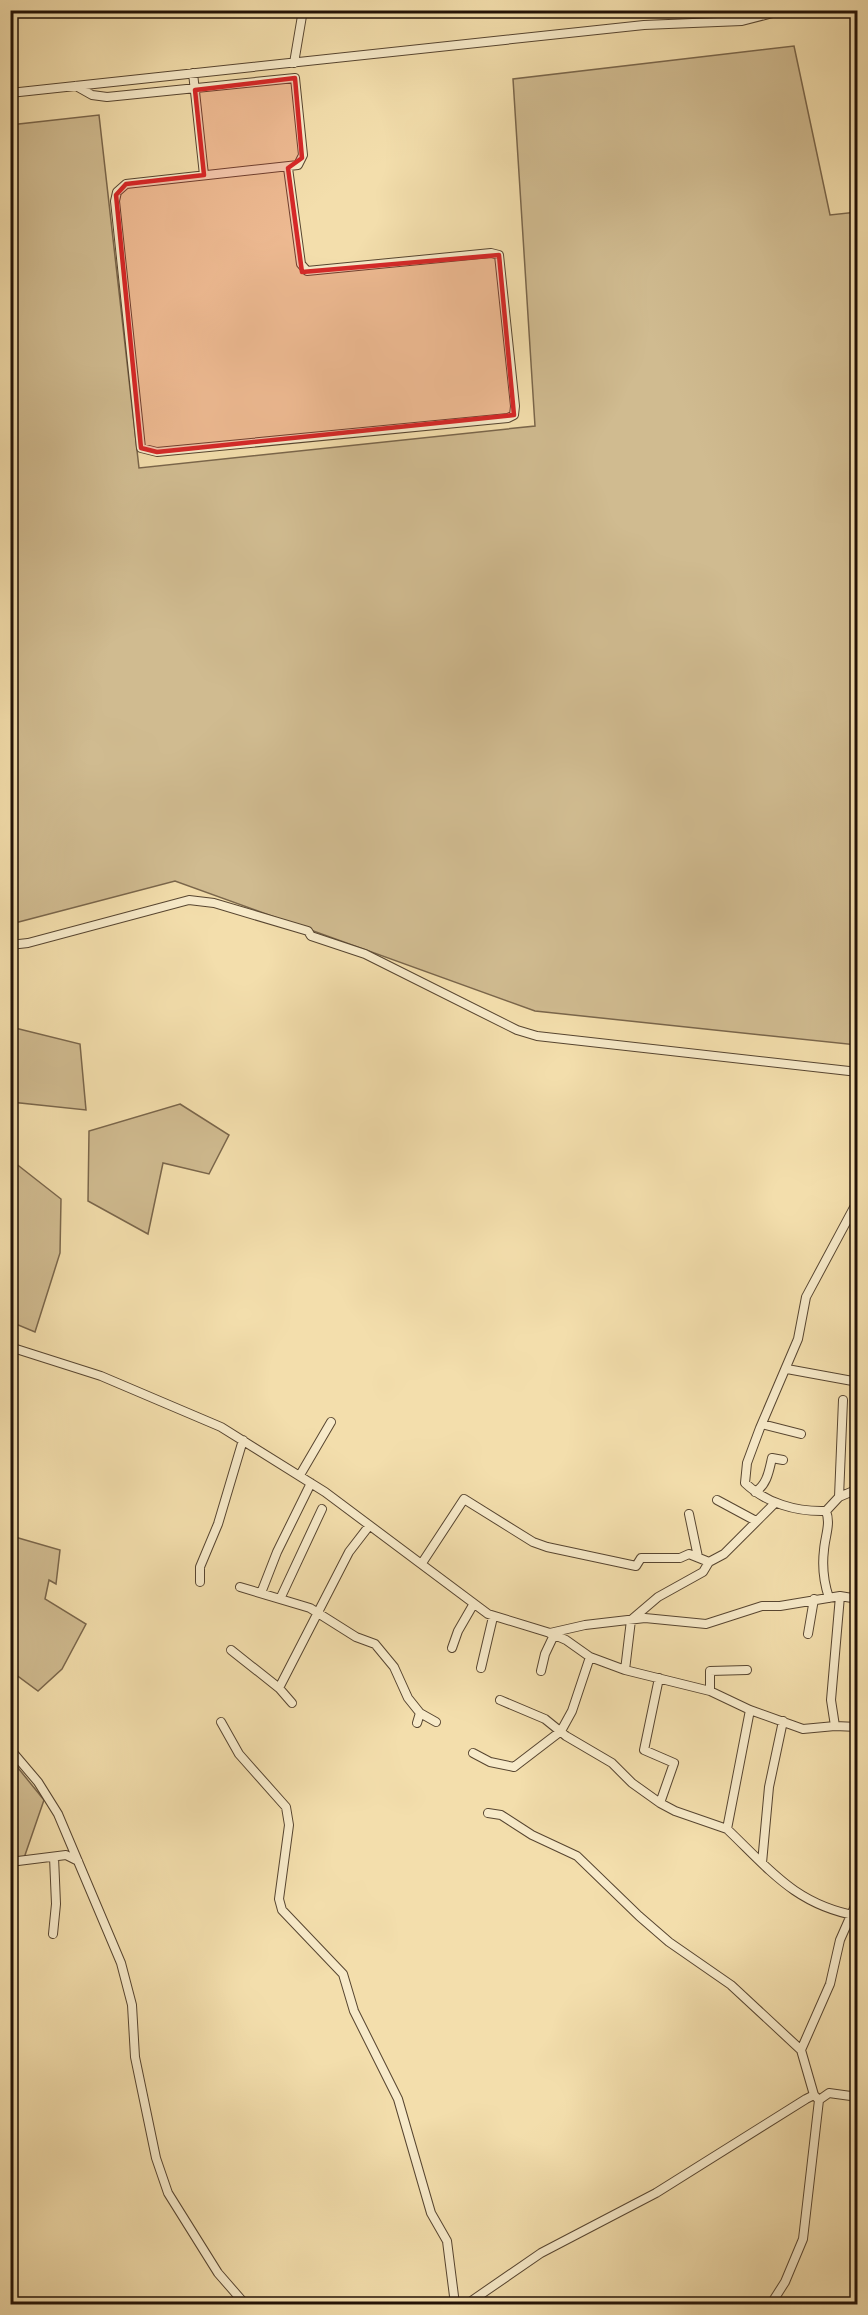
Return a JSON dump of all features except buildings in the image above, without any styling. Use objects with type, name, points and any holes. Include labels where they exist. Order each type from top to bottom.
[{"type":"street","points":[[294,63],[303,10]]},
{"type":"street","points":[[742,21],[745,10]]},
{"type":"street","points":[[10,93],[644,25],[742,21],[784,10]]},
{"type":"street","points":[[193,73],[204,175]]},
{"type":"street","points":[[76,86],[92,94],[107,97],[195,90],[295,78],[303,158],[298,165],[288,168],[126,184],[117,192],[116,201],[141,448],[158,452],[508,418],[514,415],[515,406],[499,255],[491,253],[307,271],[301,264],[288,168]]},
{"type":"street","points":[[10,945],[39,940],[180,902],[206,901],[308,931],[311,936],[365,954],[517,1030],[537,1036],[653,1051],[815,1065],[858,1072]]},
{"type":"street","points":[[826,1511],[794,1509],[775,1503],[755,1492],[745,1483],[747,1463],[798,1339],[806,1298],[858,1200]]},
{"type":"street","points":[[10,1347],[101,1376],[221,1427],[311,1482],[422,1563],[473,1605],[493,1617],[552,1634],[566,1640],[590,1657],[625,1670],[710,1691],[750,1710],[803,1729],[835,1726],[858,1727]]},
{"type":"street","points":[[787,1369],[858,1382]]},
{"type":"street","points":[[839,1497],[843,1400]]},
{"type":"street","points":[[300,1475],[331,1422]]},
{"type":"street","points":[[762,1424],[801,1434]]},
{"type":"street","points":[[200,1582],[200,1567],[218,1524],[243,1440]]},
{"type":"street","points":[[755,1492],[761,1489],[768,1475],[772,1458],[783,1460]]},
{"type":"street","points":[[261,1593],[277,1552],[311,1482]]},
{"type":"street","points":[[826,1511],[839,1497],[857,1492]]},
{"type":"street","points":[[422,1563],[464,1499],[533,1542],[547,1547],[636,1566],[641,1558],[680,1558],[689,1554],[709,1562]]},
{"type":"street","points":[[717,1500],[756,1521]]},
{"type":"street","points":[[625,1670],[631,1620],[658,1597],[703,1572],[709,1562],[724,1554],[775,1503]]},
{"type":"street","points":[[279,1599],[322,1509]]},
{"type":"street","points":[[826,1511],[829,1519],[824,1550],[824,1574],[829,1598]]},
{"type":"street","points":[[689,1514],[698,1557]]},
{"type":"street","points":[[279,1688],[349,1552],[369,1526]]},
{"type":"street","points":[[240,1587],[320,1612],[356,1637],[375,1644],[394,1667],[408,1698],[420,1713],[436,1722]]},
{"type":"street","points":[[835,1726],[831,1700],[840,1596]]},
{"type":"street","points":[[552,1634],[585,1625],[645,1617],[706,1624],[753,1607],[780,1606],[840,1596],[858,1599]]},
{"type":"street","points":[[808,1634],[814,1599]]},
{"type":"street","points":[[452,1648],[458,1631],[473,1605]]},
{"type":"street","points":[[481,1668],[493,1617]]},
{"type":"street","points":[[541,1671],[552,1634]]},
{"type":"street","points":[[231,1650],[279,1688],[292,1703]]},
{"type":"street","points":[[473,1753],[490,1762],[514,1767],[561,1731],[572,1711],[590,1657]]},
{"type":"street","points":[[710,1691],[710,1671],[747,1670]]},
{"type":"street","points":[[659,1678],[644,1750],[674,1763],[660,1803]]},
{"type":"street","points":[[500,1700],[545,1719],[612,1763],[632,1783],[660,1803],[675,1811],[727,1829],[779,1881],[808,1901],[854,1916]]},
{"type":"street","points":[[727,1829],[750,1710]]},
{"type":"street","points":[[417,1722],[420,1713]]},
{"type":"street","points":[[762,1863],[769,1786],[783,1721]]},
{"type":"street","points":[[221,1722],[239,1754],[286,1808],[289,1825],[279,1899],[282,1910],[343,1974],[354,2011],[398,2099],[431,2213],[447,2241],[455,2304]]},
{"type":"street","points":[[10,1749],[38,1782],[58,1814],[90,1886],[127,1983],[132,2005],[135,2057],[156,2158],[168,2193],[218,2273],[245,2304]]},
{"type":"street","points":[[488,1814],[501,1815],[532,1834],[577,1856],[646,1923],[731,1985],[801,2049],[816,2097],[803,2240],[789,2274],[771,2304]]},
{"type":"street","points":[[10,1862],[66,1855],[78,1861]]},
{"type":"street","points":[[53,1934],[56,1904],[54,1857]]},
{"type":"street","points":[[801,2049],[830,1984],[840,1941],[854,1916],[858,1892]]},
{"type":"street","points":[[467,2304],[541,2253],[656,2193],[816,2097],[829,2093],[858,2097]]},
{"type":"highlighted area","points":[[295,78],[302,158],[288,168],[302,272],[499,255],[514,415],[157,452],[141,448],[116,195],[126,184],[204,175],[195,90]]},
{"type":"shaded area","points":[[794,46],[830,215],[857,212],[857,1045],[535,1011],[175,881],[11,924],[10,125],[99,115],[139,468],[535,426],[513,79]]},
{"type":"shaded area","points":[[11,1027],[80,1044],[86,1110],[11,1102]]},
{"type":"shaded area","points":[[180,1104],[229,1135],[209,1174],[163,1163],[148,1234],[88,1201],[89,1131]]},
{"type":"shaded area","points":[[10,1159],[61,1199],[60,1253],[35,1332],[11,1322]]},
{"type":"shaded area","points":[[15,1537],[60,1550],[56,1584],[49,1580],[45,1599],[86,1624],[62,1669],[38,1691],[11,1671],[10,1569]]},
{"type":"shaded area","points":[[10,1758],[44,1800],[24,1858],[10,1859]]}]
